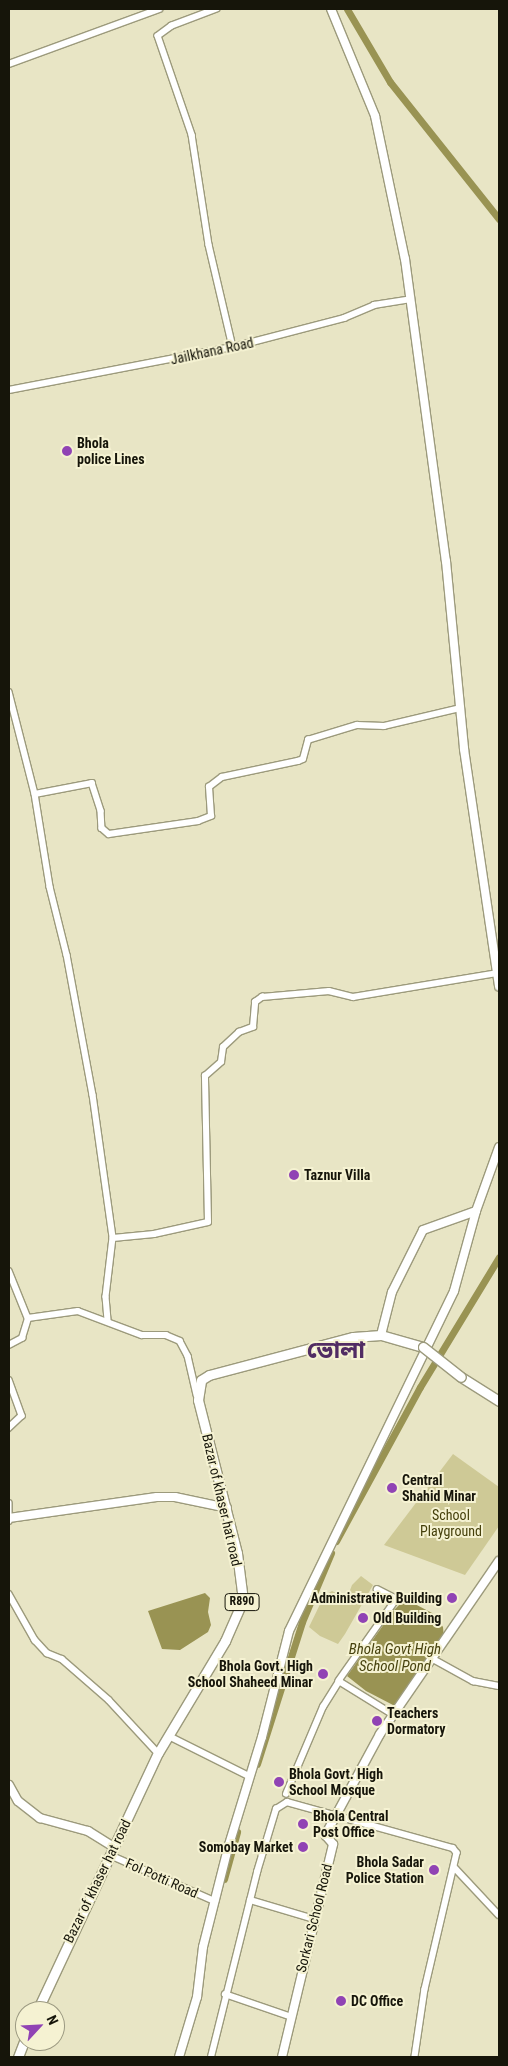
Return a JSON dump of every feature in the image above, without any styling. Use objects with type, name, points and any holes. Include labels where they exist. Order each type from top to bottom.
[{"type":"main road","points":[[198,1400],[201,1380],[209,1375],[353,1337],[381,1335],[423,1347],[461,1377],[499,1401]]},
{"type":"main road","name":"Bazar of khaser hat road","points":[[42,2001],[158,1753],[225,1641],[243,1600],[227,1508],[198,1400]]},
{"type":"street","points":[[9,64],[159,9]]},
{"type":"street","points":[[217,9],[172,26],[158,36],[192,135],[209,245],[234,348]]},
{"type":"street","points":[[331,9],[375,116],[411,299],[446,561],[460,708],[499,986]]},
{"type":"street","name":"Jailkhana Road","points":[[9,390],[234,348],[344,318],[374,305],[411,299]]},
{"type":"street","points":[[9,692],[35,794],[50,887],[67,955],[92,1095],[113,1238],[106,1296],[108,1321]]},
{"type":"street","points":[[35,794],[92,783],[101,811],[102,828],[109,834],[198,821],[211,816],[209,787],[222,776],[298,761],[303,759],[308,740],[357,724],[384,726],[460,708]]},
{"type":"street","points":[[113,1238],[154,1234],[208,1222],[205,1076],[221,1062],[223,1047],[239,1032],[253,1027],[255,1002],[262,997],[329,991],[353,997],[498,973]]},
{"type":"street","points":[[179,2057],[197,1997],[203,1947],[289,1631],[454,1291],[476,1211],[499,1147]]},
{"type":"street","points":[[381,1335],[392,1292],[422,1230],[476,1211]]},
{"type":"street","points":[[9,1271],[28,1318],[22,1338],[9,1345]]},
{"type":"street","points":[[28,1318],[78,1311],[142,1335],[166,1335],[180,1341],[188,1356],[198,1400]]},
{"type":"street","points":[[9,1380],[22,1416],[9,1428]]},
{"type":"street","points":[[9,1503],[9,1519],[157,1497],[176,1497],[227,1508]]},
{"type":"street","name":"Sorkari School Road","points":[[282,2057],[289,2016],[333,1844],[326,1836],[394,1715],[499,1561]]},
{"type":"street","points":[[286,1794],[323,1707],[397,1599],[377,1589]]},
{"type":"street","points":[[9,1594],[35,1640],[47,1653],[62,1659],[110,1700],[158,1753]]},
{"type":"street","points":[[433,1659],[473,1681],[499,1686]]},
{"type":"street","points":[[339,1681],[394,1715]]},
{"type":"street","points":[[169,1736],[249,1776]]},
{"type":"street","points":[[9,1785],[18,1801],[40,1818],[88,1832],[112,1851]]},
{"type":"street","points":[[212,2057],[225,1994],[250,1900],[276,1809],[281,1803],[296,1804],[336,1817],[452,1848],[458,1858],[425,1989],[415,2057]]},
{"type":"street","name":"Fol Potti Road","points":[[112,1851],[215,1901]]},
{"type":"street","points":[[455,1868],[499,1915]]},
{"type":"street","points":[[250,1900],[314,1919]]},
{"type":"street","points":[[225,1994],[289,2016]]},
{"type":"green space","name":"School Playground","points":[[453,1454],[499,1487],[499,1526],[465,1575],[384,1545]]},
{"type":"green space","points":[[361,1576],[373,1585],[338,1644],[320,1636],[309,1627],[324,1596],[332,1591],[347,1598],[352,1585]]},
{"type":"water","points":[[205,1593],[210,1598],[208,1612],[211,1625],[208,1632],[180,1650],[162,1649],[148,1611]]},
{"type":"water","name":"Bhola Govt High School Pond","points":[[411,1602],[434,1614],[443,1627],[444,1639],[403,1692],[398,1705],[393,1705],[366,1691],[347,1676],[394,1610],[401,1603]]},
{"type":"waterway","points":[[347,9],[390,82],[499,219]]},
{"type":"waterway","points":[[336,1541],[420,1387],[499,1257]]},
{"type":"waterway","points":[[257,1764],[302,1622],[331,1553]]},
{"type":"waterway","points":[[224,1879],[237,1832]]},
{"type":"place","name":"Bhola police Lines","points":[[67,451]]},
{"type":"place","name":"Taznur Villa","points":[[294,1175]]},
{"type":"place","name":"Central Shahid Minar","points":[[392,1488]]},
{"type":"place","name":"Administrative Building","points":[[452,1598]]},
{"type":"place","name":"Old Building","points":[[363,1618]]},
{"type":"place","name":"Bhola Govt. High School Shaheed Minar","points":[[323,1674]]},
{"type":"place","name":"Teachers Dormatory","points":[[377,1721]]},
{"type":"place","name":"Bhola Govt. High School Mosque","points":[[279,1782]]},
{"type":"place","name":"Bhola Central Post Office","points":[[303,1824]]},
{"type":"place","name":"Somobay Market","points":[[303,1847]]},
{"type":"place","name":"Bhola Sadar Police Station","points":[[434,1870]]},
{"type":"place","name":"DC Office","points":[[341,2001]]},
{"type":"district","name":"ভোলা","points":[[336,1351]]}]
